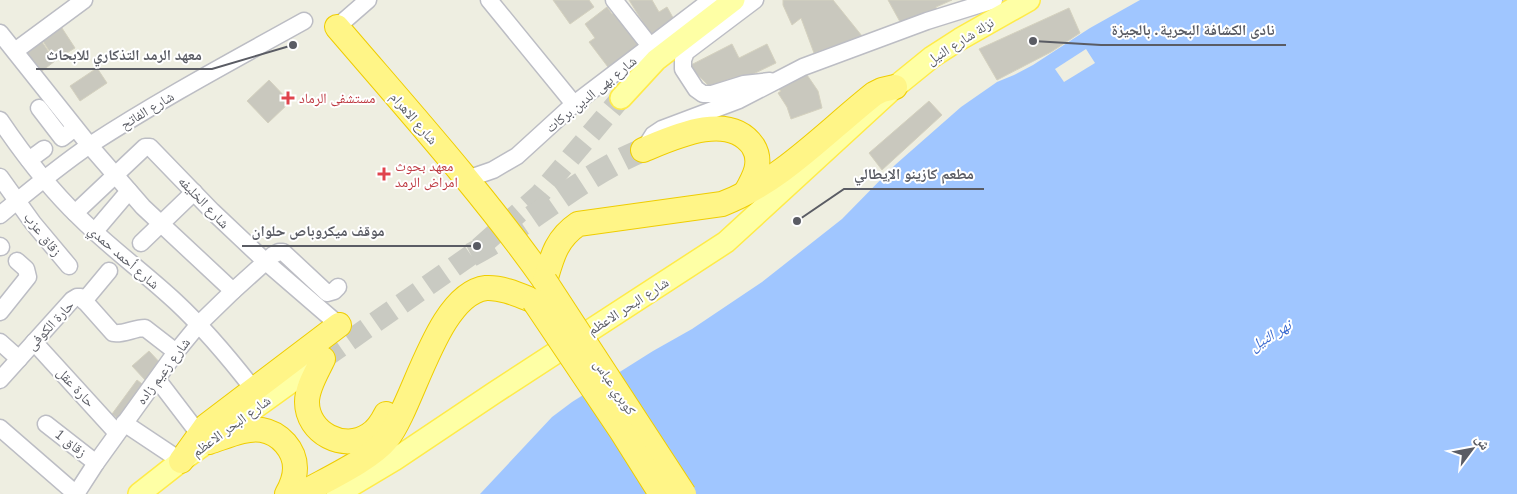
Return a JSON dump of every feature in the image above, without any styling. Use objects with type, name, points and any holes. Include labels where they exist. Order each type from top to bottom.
[{"type":"highway","name":"شارع الاهرام","points":[[336,27],[467,179],[518,243],[540,291]]},
{"type":"highway","points":[[323,359],[309,389],[306,403],[310,417],[317,429],[328,438],[342,442],[356,441],[370,435],[380,425],[410,375],[464,298],[486,288],[540,291],[558,242],[578,224],[722,204],[746,192],[788,165],[874,94],[882,90],[895,88]]},
{"type":"highway","points":[[643,150],[696,131],[716,128],[734,130],[747,138],[755,150],[758,161],[755,176],[746,192]]},
{"type":"highway","name":"كوبري عباس","points":[[540,291],[622,432],[661,494]]},
{"type":"highway","name":"كوبري عباس","points":[[540,291],[684,494]]},
{"type":"highway","points":[[204,438],[206,426],[339,325]]},
{"type":"highway","points":[[301,494],[377,450],[388,438],[419,374],[430,346]]},
{"type":"highway","points":[[181,461],[204,438],[262,430],[279,437],[291,451],[295,469],[291,487],[287,494]]},
{"type":"main road","name":"شارع بهى الدين بركات","points":[[621,98],[656,60],[734,0]]},
{"type":"main road","name":"نزلة شارع النيل","points":[[895,88],[932,58],[960,39],[1029,0]]},
{"type":"main road","name":"شارع البحر الاعظم","points":[[337,494],[394,460],[726,242],[895,88]]},
{"type":"main road","name":"شارع البحر الاعظم","points":[[204,438],[323,359]]},
{"type":"main road","name":"شارع البحر الاعظم","points":[[140,494],[181,461]]},
{"type":"street","points":[[15,51],[84,0]]},
{"type":"street","points":[[336,27],[368,0]]},
{"type":"street","points":[[489,0],[574,104]]},
{"type":"street","points":[[614,0],[650,46]]},
{"type":"street","name":"شارع بهى الدين بركات","points":[[467,179],[493,170],[517,156],[574,104],[711,0]]},
{"type":"street","points":[[755,0],[686,52],[683,60],[684,69],[699,92],[708,95],[744,84],[777,80]]},
{"type":"street","points":[[643,150],[653,135],[662,129],[740,100],[803,67],[985,1]]},
{"type":"street","name":"شارع الفاتح","points":[[0,215],[44,179],[90,146],[155,104],[304,22]]},
{"type":"street","points":[[0,32],[90,146],[129,191],[160,224],[233,291]]},
{"type":"street","points":[[39,108],[62,138],[76,128]]},
{"type":"street","name":"شارع أحمد حمدي","points":[[0,120],[44,179],[75,213],[200,324],[230,358],[254,390]]},
{"type":"street","name":"شارع الخليفه","points":[[115,175],[145,148],[150,147],[266,262],[339,325]]},
{"type":"street","points":[[29,160],[44,150]]},
{"type":"street","points":[[75,213],[115,175]]},
{"type":"street","name":"زقاق عزب","points":[[0,177],[69,266]]},
{"type":"street","points":[[95,231],[129,191]]},
{"type":"street","points":[[141,243],[194,192]]},
{"type":"street","points":[[266,262],[276,253],[283,252],[324,291],[331,293],[338,287]]},
{"type":"street","points":[[3,311],[28,277],[26,269],[17,261]]},
{"type":"street","name":"شارع زعيم زاده","points":[[76,494],[176,352],[200,324],[233,291],[266,262]]},
{"type":"street","points":[[84,301],[109,271]]},
{"type":"street","name":"حارة الكوفى","points":[[0,380],[72,300],[77,297],[80,297],[114,333],[145,328],[176,352]]},
{"type":"street","points":[[0,342],[18,359]]},
{"type":"street","name":"حارة عقل","points":[[34,342],[121,428],[181,461]]},
{"type":"street","points":[[157,379],[204,438]]},
{"type":"street","name":"زقاق 1","points":[[46,424],[96,463]]},
{"type":"street","points":[[1,432],[76,494]]},
{"type":"water","name":"نهر النيل","points":[[1140,0],[1517,0],[1517,494],[480,494],[552,417],[572,402],[692,329],[762,282],[842,219],[895,165],[961,107],[997,82],[1033,65],[1090,28]]},
{"type":"pier","points":[[1086,49],[1095,63],[1064,82],[1055,69]]},
{"type":"building","points":[[553,0],[589,0],[594,7],[570,24]]},
{"type":"building","points":[[629,0],[652,0],[659,12],[667,7],[676,23],[652,37]]},
{"type":"building","points":[[783,0],[833,0],[862,36],[814,53],[801,18],[792,25],[783,5]]},
{"type":"building","points":[[888,0],[952,0],[936,7],[937,11],[904,29]]},
{"type":"building","points":[[607,7],[612,14],[619,12],[645,46],[611,71],[589,42],[595,38],[585,24]]},
{"type":"building","points":[[1069,8],[1080,33],[1051,52],[997,80],[979,49]]},
{"type":"building","points":[[60,25],[75,48],[55,60],[41,38]]},
{"type":"building","points":[[40,39],[55,61],[38,74],[22,51]]},
{"type":"building","points":[[732,44],[739,58],[767,44],[776,63],[743,79],[736,77],[709,86],[689,66]]},
{"type":"building","points":[[97,68],[107,83],[80,101],[70,86]]},
{"type":"building","points":[[805,72],[818,91],[822,108],[791,119],[787,107],[778,93],[781,91],[774,86]]},
{"type":"building","points":[[269,80],[290,102],[268,123],[247,101]]},
{"type":"building","points":[[929,101],[942,115],[882,170],[869,153]]},
{"type":"building","points":[[149,351],[163,366],[146,381],[132,366]]},
{"type":"building","points":[[137,380],[146,387],[121,421],[112,414]]},
{"type":"tunnel","points":[[323,359],[471,255],[540,194],[621,98]]},
{"type":"tunnel","points":[[471,255],[493,243],[598,173],[643,150]]},
{"type":"place","name":"نادى الكشافة البحرية . بالجيزة","points":[[1033,41]]},
{"type":"place","name":"معهد الرمد التذكاري للابحاث","points":[[293,45]]},
{"type":"place","name":"مستشفى الرماد","points":[[288,98]]},
{"type":"place","name":"معهد بحوث امراض الرمد","points":[[384,174]]},
{"type":"place","name":"مطعم كازينو الإيطالي","points":[[797,221]]},
{"type":"place","name":"موقف ميكروباص حلوان","points":[[477,246]]}]
